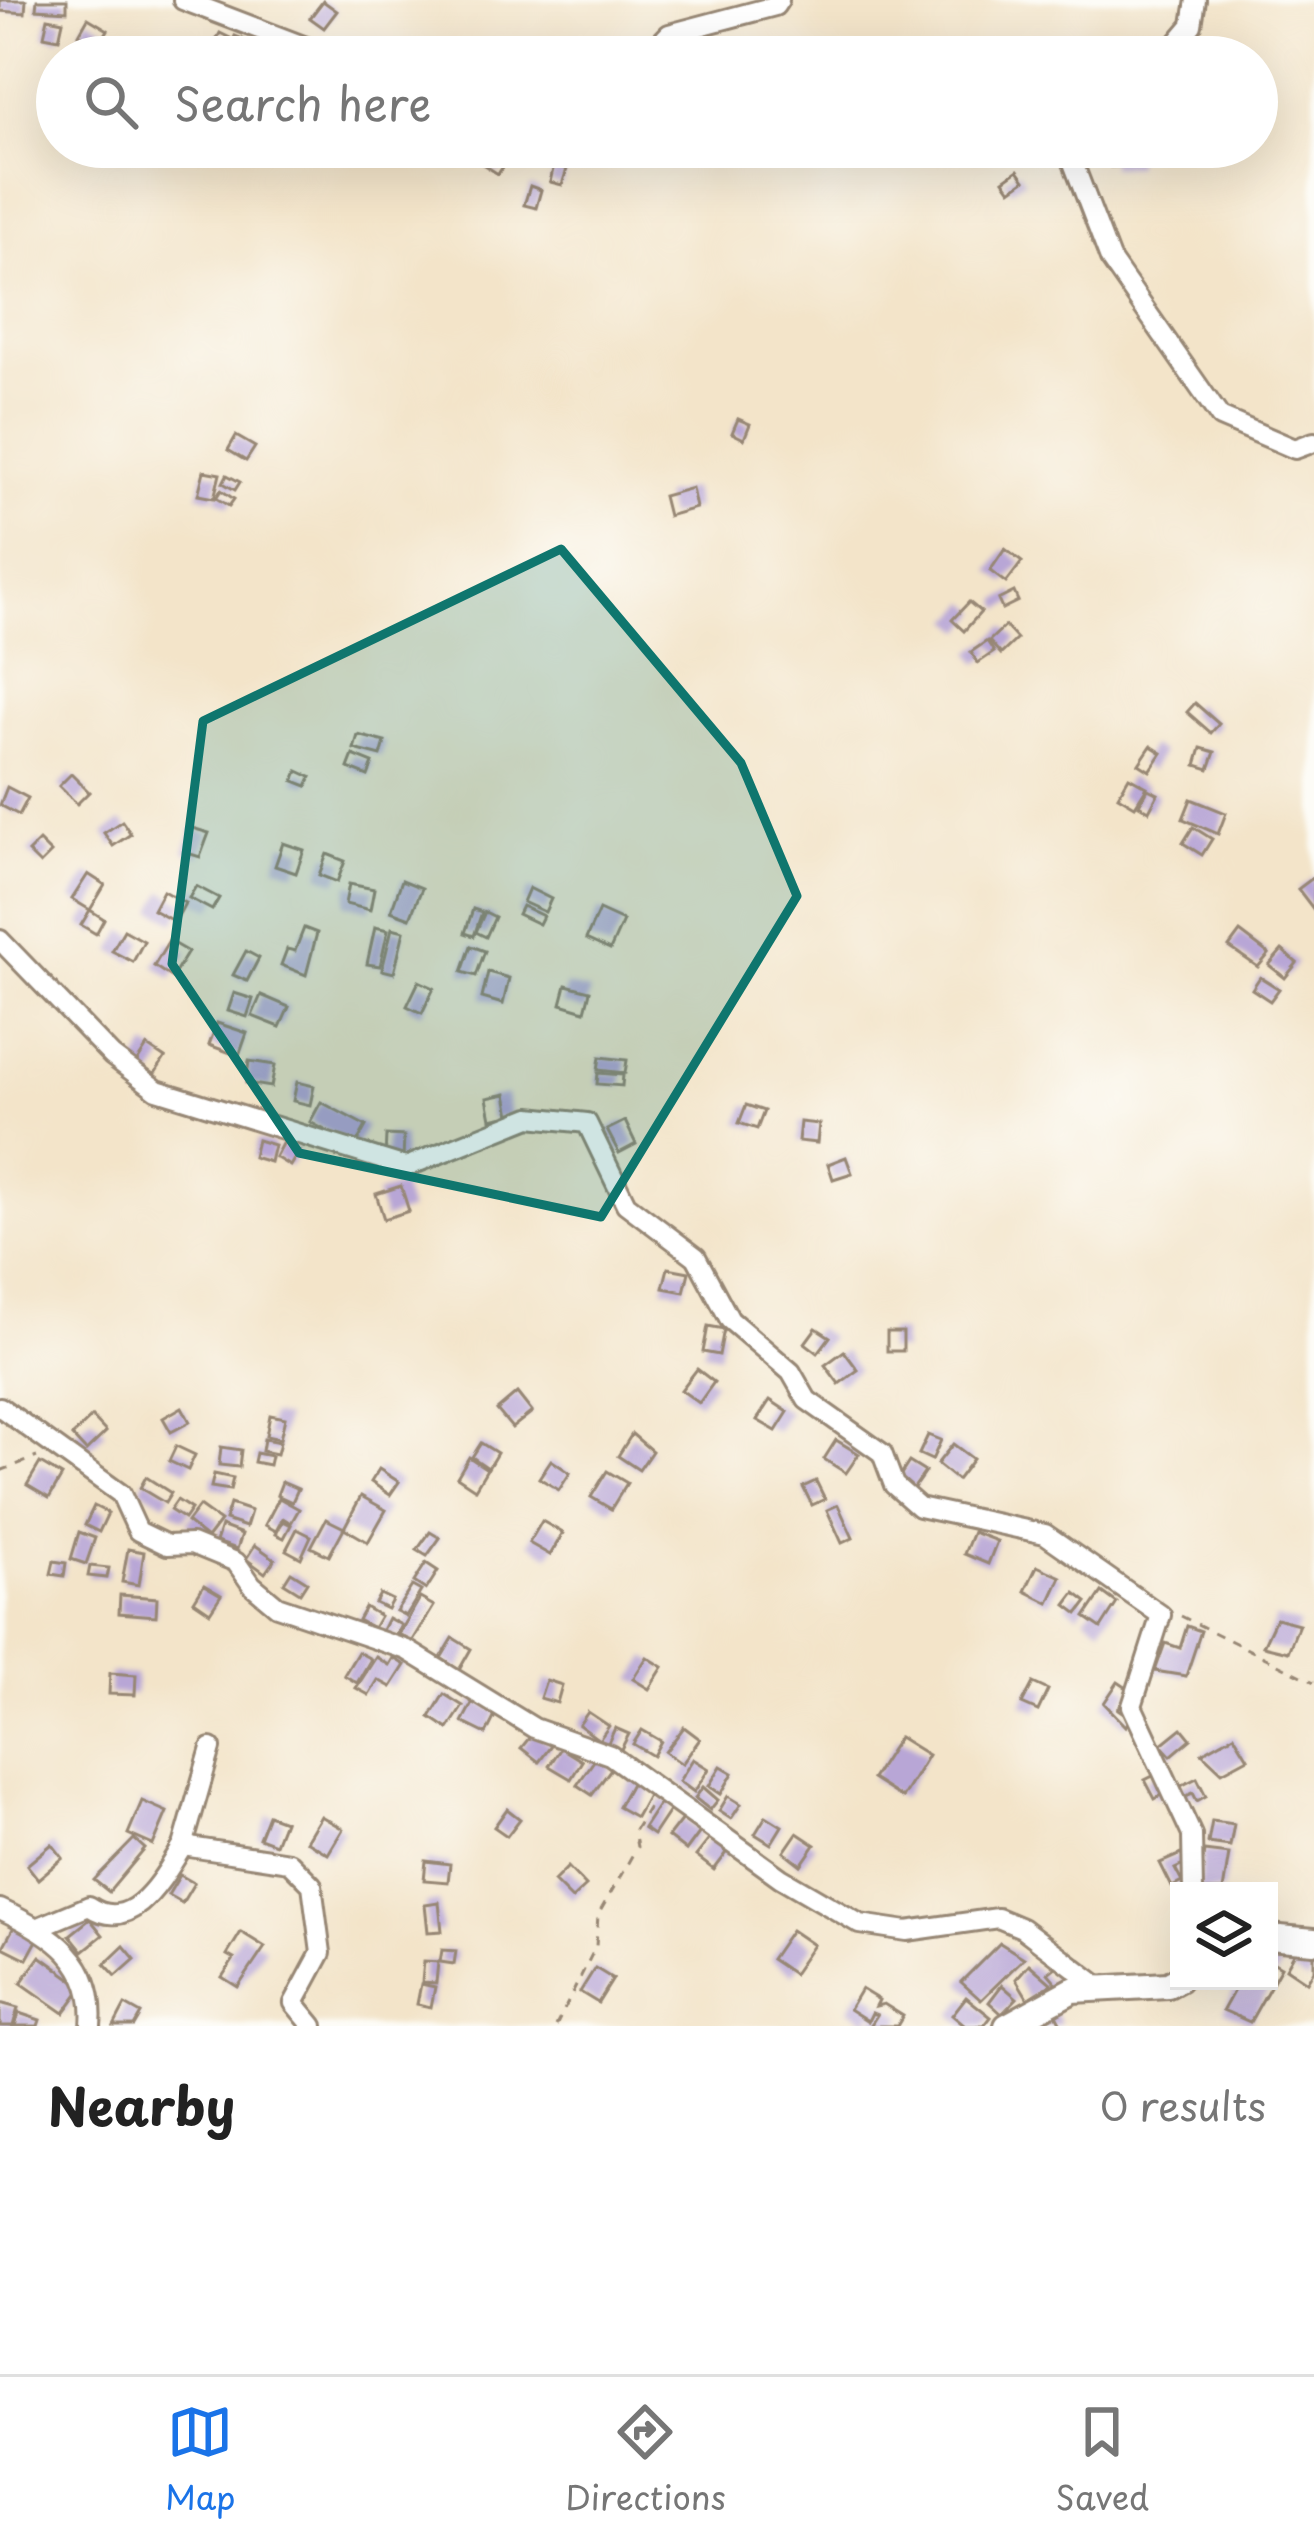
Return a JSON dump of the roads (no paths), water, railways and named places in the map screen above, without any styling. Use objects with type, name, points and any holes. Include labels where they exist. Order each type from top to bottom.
[{"type":"street","points":[[183,0],[277,36]]},
{"type":"street","points":[[667,36],[775,6],[779,0]]},
{"type":"street","points":[[1183,36],[1192,25],[1196,0]]},
{"type":"street","points":[[1075,168],[1110,260],[1220,418],[1295,449],[1314,442]]},
{"type":"street","points":[[0,940],[112,1056],[157,1090],[406,1167],[530,1117],[587,1123],[626,1204],[697,1257],[730,1320],[790,1372],[807,1400],[882,1453],[894,1485],[919,1507],[1045,1534],[1161,1615],[1132,1706],[1192,1835],[1193,1882]]},
{"type":"street","points":[[0,1407],[121,1494],[138,1531],[167,1545],[192,1544],[236,1562],[252,1585],[278,1606],[407,1650],[534,1728],[610,1755],[781,1878],[860,1924],[907,1931],[998,1918],[1022,1928],[1100,1987]]},
{"type":"street","points":[[39,1928],[89,1906],[103,1915],[122,1915],[153,1893],[184,1846],[211,1748]]},
{"type":"street","points":[[184,1846],[289,1862],[312,1885],[321,1953],[294,2003],[313,2026]]},
{"type":"street","points":[[0,1909],[39,1928],[81,1967],[94,1996],[91,2026]]},
{"type":"street","points":[[1278,1938],[1314,1941]]},
{"type":"street","points":[[1007,2026],[1073,1990],[1170,1984]]}]
